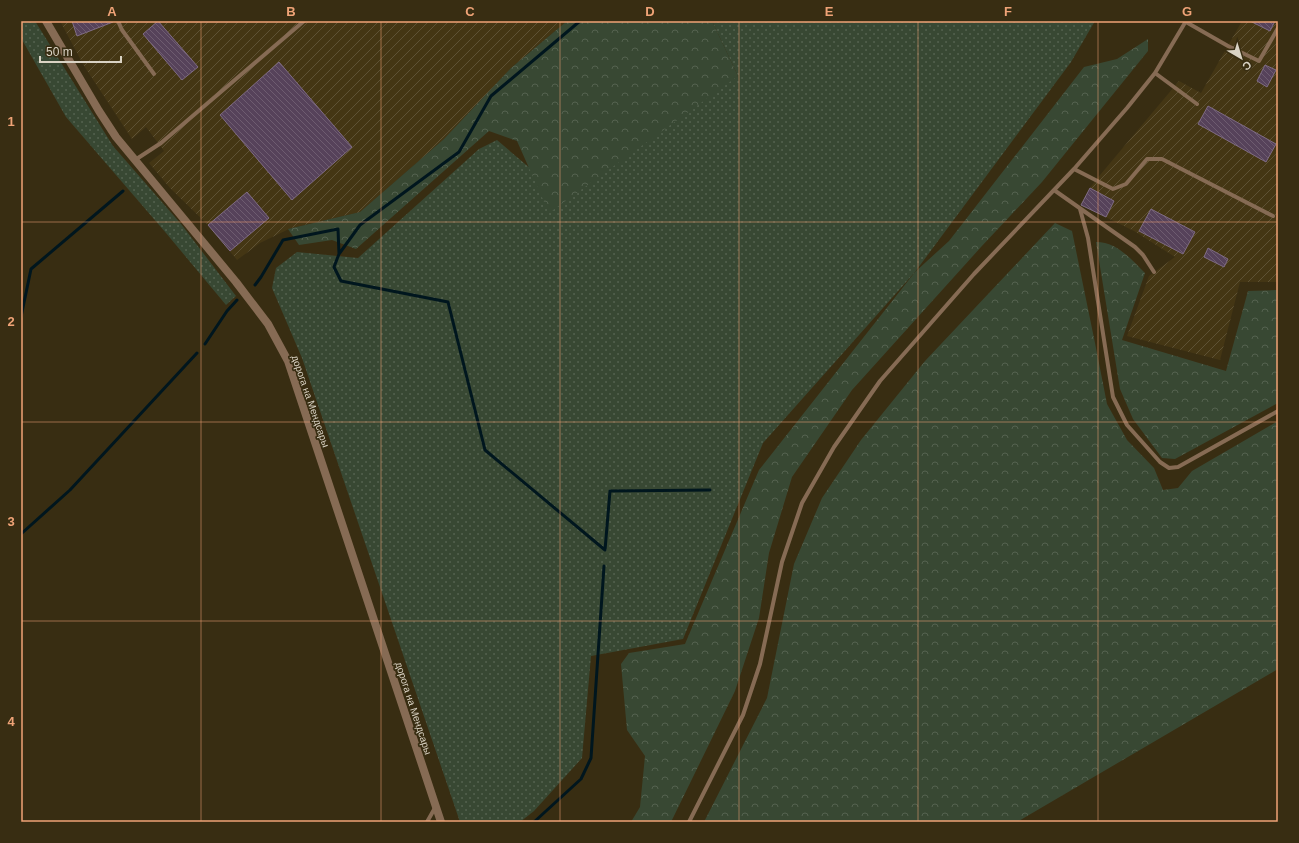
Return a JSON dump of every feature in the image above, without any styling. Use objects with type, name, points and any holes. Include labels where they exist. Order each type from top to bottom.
[{"type":"street","name":"дорога на Мендсары","points":[[46,21],[98,111],[135,160],[236,282],[268,324],[288,361],[442,822]]},
{"type":"lane","points":[[118,21],[122,30],[154,74]]},
{"type":"lane","points":[[135,160],[161,143],[304,21]]},
{"type":"lane","points":[[689,822],[743,715],[760,664],[782,562],[802,503],[834,447],[880,381],[974,274],[1074,169],[1127,108],[1155,73],[1186,21],[1228,46],[1259,61],[1278,28]]},
{"type":"lane","points":[[1155,73],[1197,104]]},
{"type":"lane","points":[[1074,169],[1113,189],[1126,184],[1146,159],[1162,159],[1273,216]]},
{"type":"lane","points":[[1054,190],[1135,247],[1143,255],[1154,272]]},
{"type":"lane","points":[[1080,209],[1088,238],[1113,397],[1127,425],[1160,462],[1169,468],[1178,467],[1278,411]]},
{"type":"lane","points":[[427,822],[436,805]]},
{"type":"shaded area","points":[[60,21],[567,21],[513,66],[444,139],[360,212],[291,228],[260,243],[237,260],[208,225],[170,188],[149,163],[164,151],[146,127],[132,139],[84,66]]},
{"type":"shaded area","points":[[1242,21],[1278,21],[1278,282],[1240,282],[1220,360],[1127,336],[1149,276],[1175,257],[1134,231],[1081,205],[1095,181],[1179,81],[1201,93]]},
{"type":"green space","points":[[21,21],[35,21],[113,146],[181,224],[236,296],[226,305],[66,117],[21,38]]},
{"type":"green space","points":[[567,21],[712,21],[738,76],[549,213],[517,141],[489,131],[356,249],[332,240],[299,245],[288,229],[360,212],[444,139],[511,68]]},
{"type":"green space","points":[[712,21],[1095,21],[1071,62],[915,272],[763,443],[683,639],[591,656],[582,758],[534,811],[520,822],[460,822],[302,358],[272,288],[276,268],[297,252],[358,258],[479,149],[497,140],[531,169],[738,76]]},
{"type":"green space","points":[[1148,39],[1148,51],[1042,182],[852,390],[792,477],[769,553],[759,618],[735,691],[671,822],[631,822],[640,807],[645,756],[627,730],[621,664],[629,653],[685,644],[759,470],[915,272],[949,241],[1084,67],[1117,59]]},
{"type":"green space","points":[[1055,223],[1072,231],[1107,404],[1127,440],[1154,468],[1163,490],[1178,488],[1192,471],[1278,421],[1278,669],[1017,822],[704,822],[767,698],[794,564],[822,498],[861,440],[925,361]]},
{"type":"green space","points":[[1096,242],[1111,245],[1117,248],[1129,257],[1145,273],[1122,340],[1226,371],[1248,291],[1278,290],[1278,403],[1175,459],[1162,458],[1133,419],[1120,389]]},
{"type":"building","points":[[72,21],[113,21],[113,22],[77,36]]},
{"type":"building","points":[[158,21],[198,67],[182,80],[143,34]]},
{"type":"building","points":[[1250,21],[1275,21],[1270,31]]},
{"type":"building","points":[[279,62],[352,147],[292,200],[220,115]]},
{"type":"building","points":[[1265,65],[1276,70],[1267,87],[1257,81]]},
{"type":"building","points":[[1208,106],[1276,144],[1266,162],[1198,124]]},
{"type":"building","points":[[1090,188],[1114,201],[1106,217],[1081,205]]},
{"type":"building","points":[[247,192],[269,218],[230,251],[208,225]]},
{"type":"building","points":[[1151,209],[1195,232],[1183,254],[1139,231]]},
{"type":"building","points":[[1208,248],[1228,259],[1224,267],[1204,257]]},
{"type":"waterway","points":[[255,285],[283,240],[338,229],[339,254],[360,225],[459,152],[491,96],[580,21]]},
{"type":"waterway","points":[[21,317],[31,269],[123,191]]},
{"type":"waterway","points":[[339,254],[334,267],[341,281],[448,302],[485,450],[605,550]]},
{"type":"waterway","points":[[205,344],[227,311],[237,300]]},
{"type":"waterway","points":[[21,534],[70,490],[197,353]]},
{"type":"waterway","points":[[605,550],[610,491],[710,490]]},
{"type":"waterway","points":[[534,822],[581,779],[591,758],[604,566]]}]
